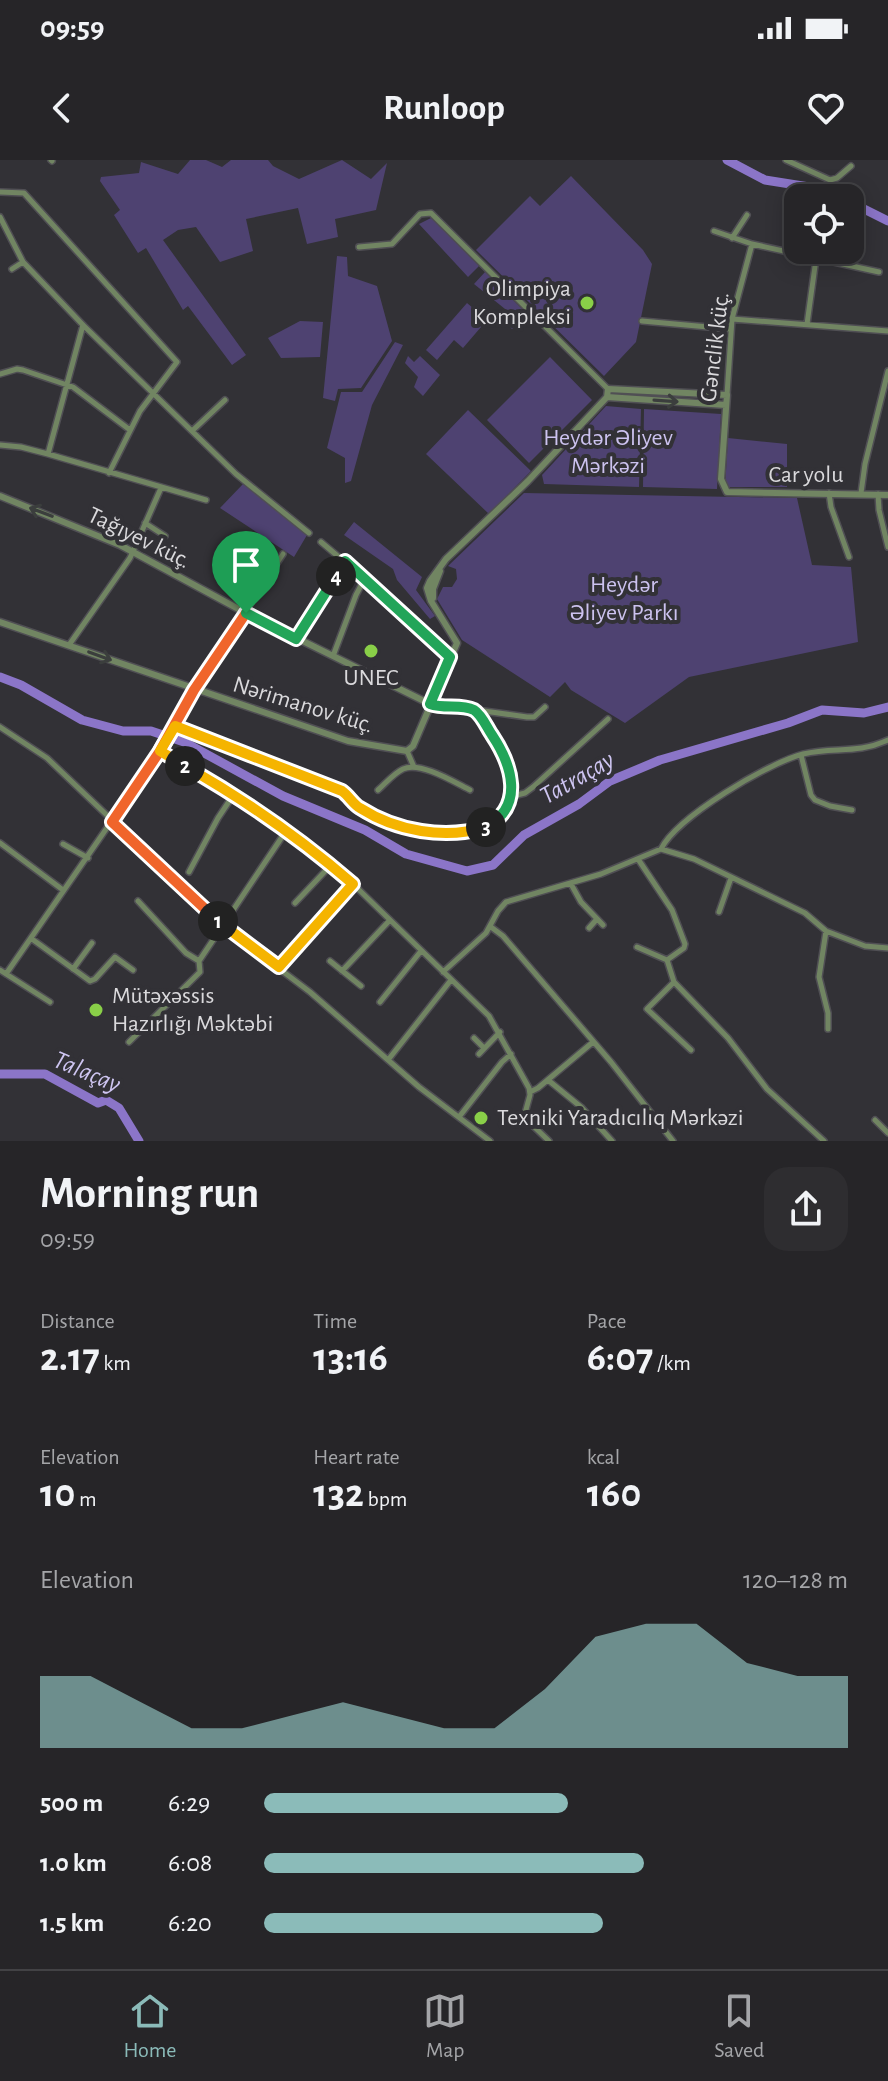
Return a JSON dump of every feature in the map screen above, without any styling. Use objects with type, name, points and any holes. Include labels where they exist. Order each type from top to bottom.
[{"type":"street","points":[[786,160],[830,180],[851,166]]},
{"type":"street","points":[[0,192],[24,193],[175,358],[176,366],[153,393],[109,473]]},
{"type":"street","points":[[359,247],[392,244],[420,214],[431,213],[608,389],[727,395]]},
{"type":"street","points":[[732,238],[747,215]]},
{"type":"street","points":[[0,217],[23,262],[83,325],[242,480],[309,533]]},
{"type":"street","points":[[714,231],[784,252]]},
{"type":"street","name":"Gənclik küç.","points":[[724,489],[721,479],[730,329],[752,244]]},
{"type":"street","points":[[12,269],[23,262]]},
{"type":"street","points":[[807,324],[815,264]]},
{"type":"street","points":[[840,264],[879,272]]},
{"type":"street","points":[[732,319],[888,331]]},
{"type":"street","points":[[642,321],[730,329]]},
{"type":"street","points":[[48,454],[83,325]]},
{"type":"street","points":[[0,374],[17,369],[67,384],[130,430]]},
{"type":"street","points":[[861,493],[888,371]]},
{"type":"street","points":[[414,767],[407,751],[413,746],[457,640],[434,605],[427,588],[430,581],[441,566],[528,481],[607,397],[608,389]]},
{"type":"street","points":[[607,397],[726,405]]},
{"type":"street","points":[[192,431],[225,400]]},
{"type":"street","points":[[0,445],[48,454],[206,500]]},
{"type":"street","points":[[69,645],[133,551],[161,488]]},
{"type":"street","name":"Car yolu","points":[[724,489],[731,492],[888,495]]},
{"type":"street","points":[[829,492],[831,507],[849,557]]},
{"type":"street","points":[[878,494],[888,547]]},
{"type":"street","name":"Tağıyev küç.","points":[[0,496],[133,551],[296,639],[430,704]]},
{"type":"street","points":[[145,523],[165,536]]},
{"type":"street","points":[[321,542],[365,578],[450,657]]},
{"type":"street","points":[[50,1002],[3,972],[32,939],[162,749],[194,690],[283,554]]},
{"type":"street","points":[[296,639],[345,561]]},
{"type":"street","points":[[333,656],[365,578]]},
{"type":"street","name":"Nərimanov küç.","points":[[0,622],[348,741],[407,751]]},
{"type":"street","points":[[174,728],[342,791],[361,809],[411,831],[484,828],[505,811],[513,796],[505,755],[477,713],[469,709],[430,704]]},
{"type":"street","points":[[477,713],[484,711],[534,717],[545,707]]},
{"type":"street","points":[[513,796],[533,787],[608,719]]},
{"type":"street","points":[[1,729],[47,758],[223,926],[279,967],[388,1060],[490,1141]]},
{"type":"street","points":[[443,972],[491,927],[506,902],[571,884],[661,849],[676,829],[740,783],[801,755],[823,750],[862,750],[888,740]]},
{"type":"street","points":[[162,749],[234,794],[331,865],[489,1016],[530,1092],[524,1117],[549,1141]]},
{"type":"street","points":[[801,755],[815,800],[852,810]]},
{"type":"street","points":[[378,790],[402,769],[414,767],[441,775],[470,790]]},
{"type":"street","points":[[189,872],[234,794]]},
{"type":"street","points":[[129,1042],[200,972],[199,961],[286,831]]},
{"type":"street","points":[[0,843],[63,890]]},
{"type":"street","points":[[63,844],[88,858]]},
{"type":"street","points":[[661,849],[694,859],[805,913],[826,931],[865,946],[888,948]]},
{"type":"street","points":[[638,859],[672,910],[685,944],[667,960]]},
{"type":"street","points":[[295,903],[331,865]]},
{"type":"street","points":[[719,912],[731,878]]},
{"type":"street","points":[[279,967],[353,884]]},
{"type":"street","points":[[571,884],[603,925]]},
{"type":"street","points":[[138,901],[186,953],[199,961]]},
{"type":"street","points":[[589,928],[597,919]]},
{"type":"street","points":[[342,971],[390,920]]},
{"type":"street","points":[[491,927],[503,936],[673,1141]]},
{"type":"street","points":[[826,931],[819,977],[828,1013],[828,1029]]},
{"type":"street","points":[[32,939],[93,980],[115,957],[133,970]]},
{"type":"street","points":[[73,969],[92,943]]},
{"type":"street","points":[[637,947],[667,960],[674,982],[728,1038],[767,1089],[824,1141]]},
{"type":"street","points":[[380,1002],[421,951]]},
{"type":"street","points":[[330,961],[361,986]]},
{"type":"street","points":[[388,1060],[451,980]]},
{"type":"street","points":[[674,982],[647,1009],[691,1050]]},
{"type":"street","points":[[479,1054],[500,1032]]},
{"type":"street","points":[[474,1038],[484,1048]]},
{"type":"street","points":[[530,1092],[593,1042]]},
{"type":"street","points":[[459,1117],[511,1054]]},
{"type":"street","points":[[548,1080],[581,1107],[612,1141]]},
{"type":"street","points":[[875,1120],[888,1133]]},
{"type":"green space","points":[[190,160],[206,160],[222,167],[231,160],[268,160],[273,166],[299,179],[342,160],[371,179],[387,163],[376,210],[335,219],[338,237],[307,244],[298,208],[246,219],[253,251],[220,262],[196,227],[178,230],[163,240],[246,355],[232,365],[188,306],[183,310],[146,248],[138,253],[114,215],[120,210],[100,181],[101,177],[139,173],[141,162],[178,174]]},
{"type":"green space","name":"Olimpiya Kompleksi","points":[[571,176],[643,250],[652,264],[636,342],[604,376],[476,250],[530,196],[540,206]]},
{"type":"green space","points":[[431,218],[479,266],[468,277],[419,224]]},
{"type":"green space","points":[[337,256],[347,257],[348,276],[377,286],[392,341],[361,388],[338,389],[335,401],[323,398]]},
{"type":"green space","points":[[485,272],[526,313],[512,329],[508,325],[515,317],[474,284]]},
{"type":"green space","points":[[467,303],[487,320],[463,348],[454,340],[437,360],[426,350]]},
{"type":"green space","points":[[300,321],[323,322],[320,357],[281,358],[268,338]]},
{"type":"green space","points":[[395,342],[403,345],[372,405],[351,481],[345,483],[345,458],[327,448],[341,392],[362,392]]},
{"type":"green space","points":[[408,356],[414,362],[420,356],[440,375],[423,396],[414,387],[418,377],[405,363]]},
{"type":"green space","points":[[550,357],[592,400],[529,463],[487,420]]},
{"type":"green space","name":"Heydər Əliyev Mərkəzi","points":[[606,406],[641,409],[639,487],[544,484],[542,475]]},
{"type":"green space","points":[[644,409],[721,414],[717,489],[643,487]]},
{"type":"green space","points":[[468,410],[531,471],[489,514],[426,454]]},
{"type":"green space","points":[[728,438],[787,444],[787,487],[725,487]]},
{"type":"green space","points":[[243,484],[307,535],[294,557],[220,508]]},
{"type":"green space","name":"Heydər Əliyev Parkı","points":[[524,493],[797,498],[812,565],[851,567],[858,642],[689,677],[625,723],[571,690],[565,682],[550,697],[462,640],[437,599],[443,587],[452,587],[457,579],[456,569],[448,566]]},
{"type":"green space","points":[[354,522],[422,577],[416,590],[435,616],[430,619],[397,580],[393,569],[344,535]]},
{"type":"waterway","points":[[727,160],[765,180],[790,184]]},
{"type":"waterway","points":[[864,209],[888,221]]},
{"type":"waterway","name":"Tatraçay","points":[[0,677],[21,685],[82,720],[123,731],[151,731],[184,742],[283,796],[365,830],[406,854],[467,871],[493,865],[524,835],[579,804],[610,781],[660,760],[822,710],[864,713],[888,707]]},
{"type":"waterway","name":"Talaçay","points":[[0,1074],[45,1074],[98,1103],[106,1100],[119,1108],[139,1141]]},
{"type":"place","name":"Olimpiya Kompleksi","points":[[587,303]]},
{"type":"place","name":"UNEC","points":[[371,651]]},
{"type":"place","name":"Mütəxəssis Hazırlığı Məktəbi","points":[[96,1010]]},
{"type":"place","name":"Texniki Yaradıcılıq Mərkəzi","points":[[481,1118]]},
{"type":"route","points":[[246,613],[194,690],[175,726],[164,746],[160,751],[112,822],[223,926],[279,967],[353,884],[260,812],[160,751],[175,726],[342,791],[361,809],[411,831],[484,828],[499,819],[505,811],[513,796],[513,787],[505,755],[477,713],[469,709],[430,704],[450,657],[345,561],[296,639],[246,613]]}]
